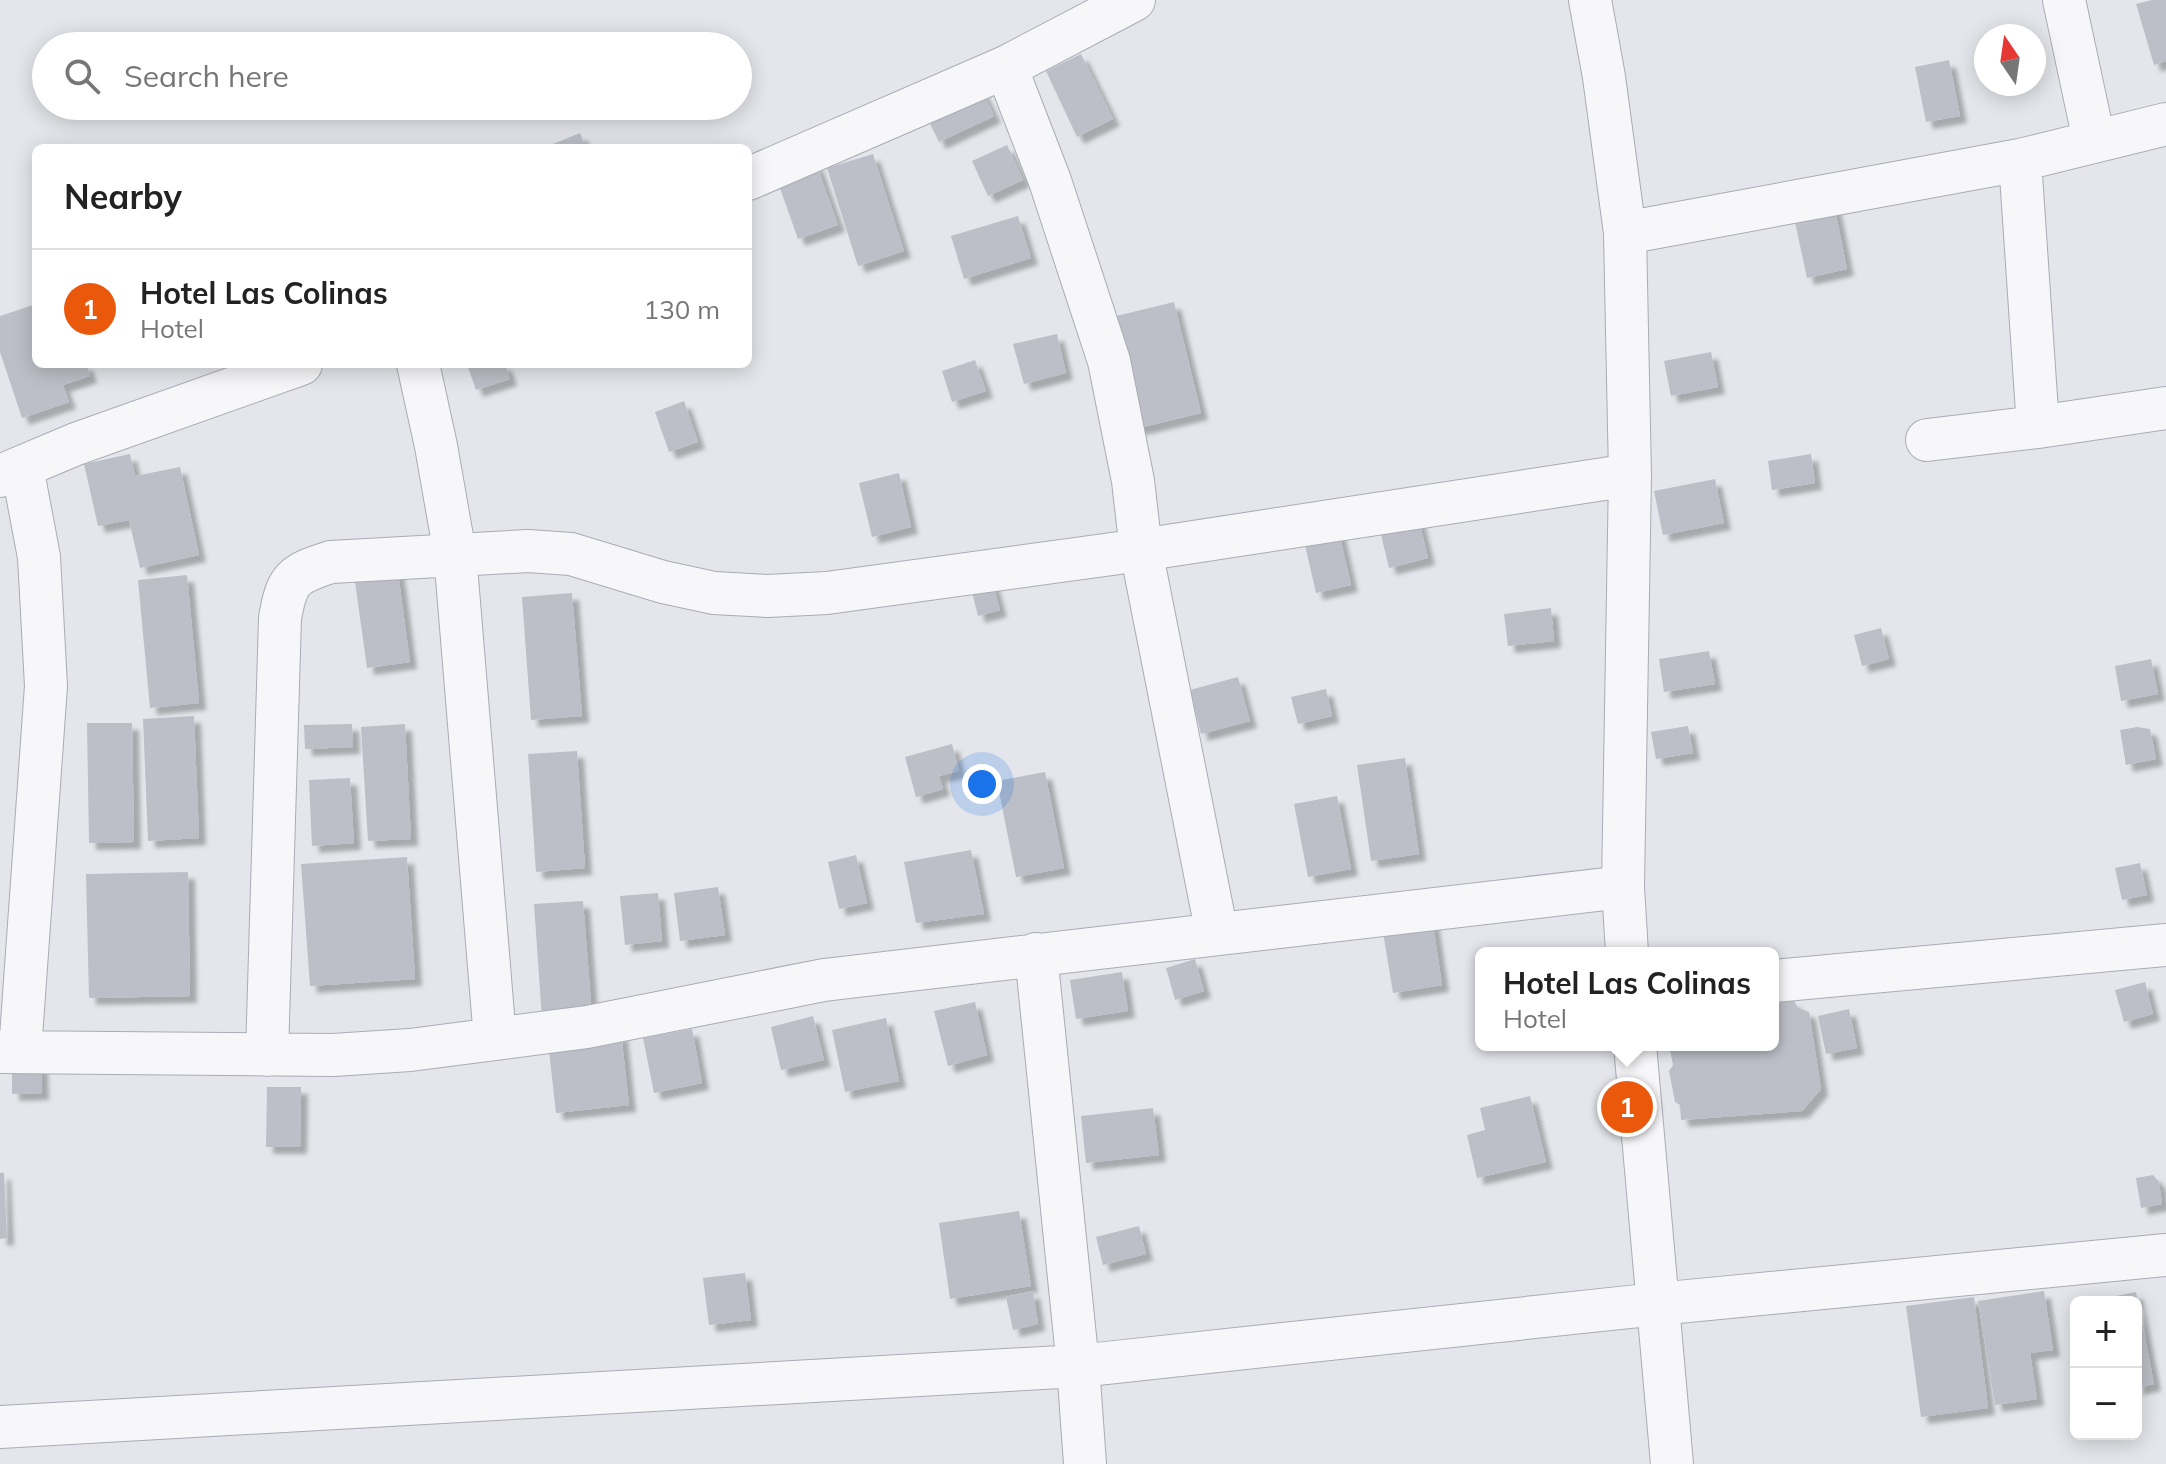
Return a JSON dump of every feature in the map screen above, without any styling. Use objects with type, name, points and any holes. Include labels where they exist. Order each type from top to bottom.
[{"type":"street","points":[[752,177],[1006,67],[1134,0]]},
{"type":"street","points":[[1590,0],[1604,77],[1625,233],[1630,475],[1623,887],[1627,947]]},
{"type":"street","points":[[2064,0],[2094,140]]},
{"type":"street","points":[[1006,67],[1050,181],[1109,361],[1133,481],[1141,550],[1217,934]]},
{"type":"street","points":[[1625,233],[2020,160],[2166,124]]},
{"type":"street","points":[[2020,160],[2038,427]]},
{"type":"street","points":[[290,368],[76,444],[11,472],[39,557],[46,686],[10,1051],[333,1055],[410,1050],[641,1017],[824,980],[1623,887]]},
{"type":"street","points":[[419,368],[455,554],[495,1039]]},
{"type":"street","points":[[1927,440],[2166,408]]},
{"type":"street","points":[[267,1055],[280,618],[284,593],[295,576],[331,562],[528,551],[571,554],[663,582],[714,593],[767,596],[827,593],[1141,550],[1630,475]]},
{"type":"street","points":[[1779,980],[2166,945]]},
{"type":"street","points":[[1036,954],[1078,1366],[1085,1464]]},
{"type":"street","points":[[1636,1051],[1672,1464]]},
{"type":"street","points":[[0,1427],[1078,1366],[1657,1304],[2166,1255]]},
{"type":"building","points":[[2166,0],[2166,61],[2154,65],[2136,4]]},
{"type":"building","points":[[1081,54],[1113,119],[1077,137],[1046,71]]},
{"type":"building","points":[[1949,60],[1960,116],[1926,122],[1915,67]]},
{"type":"building","points":[[980,87],[994,116],[939,142],[925,113]]},
{"type":"building","points":[[580,133],[584,144],[553,144]]},
{"type":"building","points":[[1007,145],[1023,180],[988,196],[972,161]]},
{"type":"building","points":[[873,154],[904,251],[858,266],[827,168]]},
{"type":"building","points":[[816,163],[838,225],[798,239],[776,177]]},
{"type":"building","points":[[1834,205],[1847,269],[1807,278],[1793,213]]},
{"type":"building","points":[[1018,216],[1031,258],[964,279],[951,236]]},
{"type":"building","points":[[1174,302],[1201,413],[1135,429],[1108,318]]},
{"type":"building","points":[[32,305],[32,368],[87,368],[90,376],[63,385],[69,402],[22,418],[0,352],[0,316]]},
{"type":"building","points":[[1057,334],[1066,373],[1024,384],[1013,344]]},
{"type":"building","points":[[1711,352],[1718,387],[1671,396],[1664,361]]},
{"type":"building","points":[[975,360],[986,391],[952,402],[942,371]]},
{"type":"building","points":[[468,368],[506,368],[510,379],[476,390]]},
{"type":"building","points":[[684,401],[698,442],[669,452],[655,412]]},
{"type":"building","points":[[130,454],[135,476],[180,467],[199,555],[140,568],[129,520],[98,526],[84,464]]},
{"type":"building","points":[[1811,454],[1815,483],[1772,490],[1768,461]]},
{"type":"building","points":[[899,473],[911,527],[872,537],[859,483]]},
{"type":"building","points":[[1715,479],[1724,523],[1663,535],[1654,491]]},
{"type":"building","points":[[1416,509],[1428,558],[1389,568],[1377,518]]},
{"type":"building","points":[[1337,524],[1351,585],[1316,593],[1302,532]]},
{"type":"building","points":[[397,566],[410,662],[367,668],[354,574]]},
{"type":"building","points":[[187,575],[199,703],[150,708],[138,580]]},
{"type":"building","points":[[991,578],[1000,610],[978,616],[970,584]]},
{"type":"building","points":[[572,593],[582,716],[531,720],[522,597]]},
{"type":"building","points":[[1551,608],[1554,641],[1508,646],[1504,614]]},
{"type":"building","points":[[1881,628],[1889,659],[1862,666],[1854,635]]},
{"type":"building","points":[[1709,651],[1715,684],[1664,692],[1659,659]]},
{"type":"building","points":[[2151,659],[2158,694],[2121,701],[2115,666]]},
{"type":"building","points":[[1238,677],[1250,721],[1201,734],[1190,690]]},
{"type":"building","points":[[1326,689],[1332,716],[1298,724],[1291,697]]},
{"type":"building","points":[[194,716],[199,838],[148,841],[143,719]]},
{"type":"building","points":[[87,723],[132,723],[134,842],[89,843]]},
{"type":"building","points":[[352,724],[353,747],[305,749],[304,725]]},
{"type":"building","points":[[405,724],[411,839],[368,841],[361,727]]},
{"type":"building","points":[[1688,726],[1693,753],[1656,759],[1651,732]]},
{"type":"building","points":[[2137,727],[2150,729],[2156,759],[2126,765],[2120,730]]},
{"type":"building","points":[[952,744],[959,771],[939,776],[943,789],[916,797],[905,757]]},
{"type":"building","points":[[577,751],[585,868],[536,872],[528,754]]},
{"type":"building","points":[[1405,758],[1419,854],[1371,861],[1357,765]]},
{"type":"building","points":[[1045,772],[1064,868],[1016,877],[997,781]]},
{"type":"building","points":[[350,778],[354,843],[312,846],[309,780]]},
{"type":"building","points":[[1337,796],[1351,869],[1308,877],[1294,804]]},
{"type":"building","points":[[971,850],[984,914],[916,923],[904,862]]},
{"type":"building","points":[[856,855],[867,903],[839,909],[828,862]]},
{"type":"building","points":[[407,857],[415,979],[310,986],[301,864]]},
{"type":"building","points":[[2140,863],[2147,895],[2122,900],[2115,868]]},
{"type":"building","points":[[188,872],[190,996],[89,998],[86,874]]},
{"type":"building","points":[[718,887],[725,935],[680,941],[674,893]]},
{"type":"building","points":[[658,893],[662,941],[625,945],[620,896]]},
{"type":"building","points":[[583,901],[592,1016],[542,1019],[534,904]]},
{"type":"building","points":[[1432,918],[1442,985],[1393,993],[1382,926]]},
{"type":"building","points":[[1195,959],[1204,991],[1175,1000],[1166,968]]},
{"type":"building","points":[[1122,972],[1128,1011],[1076,1019],[1070,980]]},
{"type":"building","points":[[2145,982],[2153,1014],[2124,1022],[2115,990]]},
{"type":"building","points":[[1794,1001],[1798,1008],[1809,1012],[1821,1089],[1802,1111],[1681,1120],[1680,1105],[1675,1102],[1669,1071],[1673,1065],[1670,1051],[1779,1051],[1779,1002]]},
{"type":"building","points":[[975,1002],[987,1055],[948,1066],[934,1011]]},
{"type":"building","points":[[1849,1009],[1857,1048],[1826,1054],[1818,1016]]},
{"type":"building","points":[[813,1016],[824,1060],[781,1070],[771,1027]]},
{"type":"building","points":[[886,1018],[899,1081],[845,1092],[832,1030]]},
{"type":"building","points":[[692,1029],[702,1083],[654,1093],[643,1038]]},
{"type":"building","points":[[621,1033],[629,1105],[556,1113],[548,1042]]},
{"type":"building","points":[[12,1064],[41,1064],[42,1093],[12,1094]]},
{"type":"building","points":[[267,1087],[301,1087],[300,1147],[266,1147]]},
{"type":"building","points":[[1530,1096],[1546,1162],[1477,1178],[1467,1135],[1485,1130],[1480,1108]]},
{"type":"building","points":[[1153,1108],[1159,1155],[1086,1163],[1081,1116]]},
{"type":"building","points":[[0,1173],[4,1173],[7,1238],[0,1239]]},
{"type":"building","points":[[2153,1175],[2159,1182],[2162,1204],[2141,1208],[2136,1178]]},
{"type":"building","points":[[1019,1211],[1031,1286],[950,1299],[939,1223]]},
{"type":"building","points":[[1139,1226],[1146,1254],[1103,1265],[1096,1237]]},
{"type":"building","points":[[745,1273],[751,1320],[709,1325],[703,1278]]},
{"type":"building","points":[[1033,1291],[1038,1324],[1013,1330],[1006,1297]]},
{"type":"building","points":[[2044,1291],[2053,1350],[2030,1353],[2037,1399],[1995,1405],[1978,1301]]},
{"type":"building","points":[[2136,1292],[2137,1296],[2116,1296]]},
{"type":"building","points":[[1974,1297],[1988,1408],[1921,1417],[1906,1306]]},
{"type":"building","points":[[2142,1323],[2154,1384],[2142,1387]]},
{"type":"place","name":"Hotel Las Colinas","points":[[1627,1107]]}]
